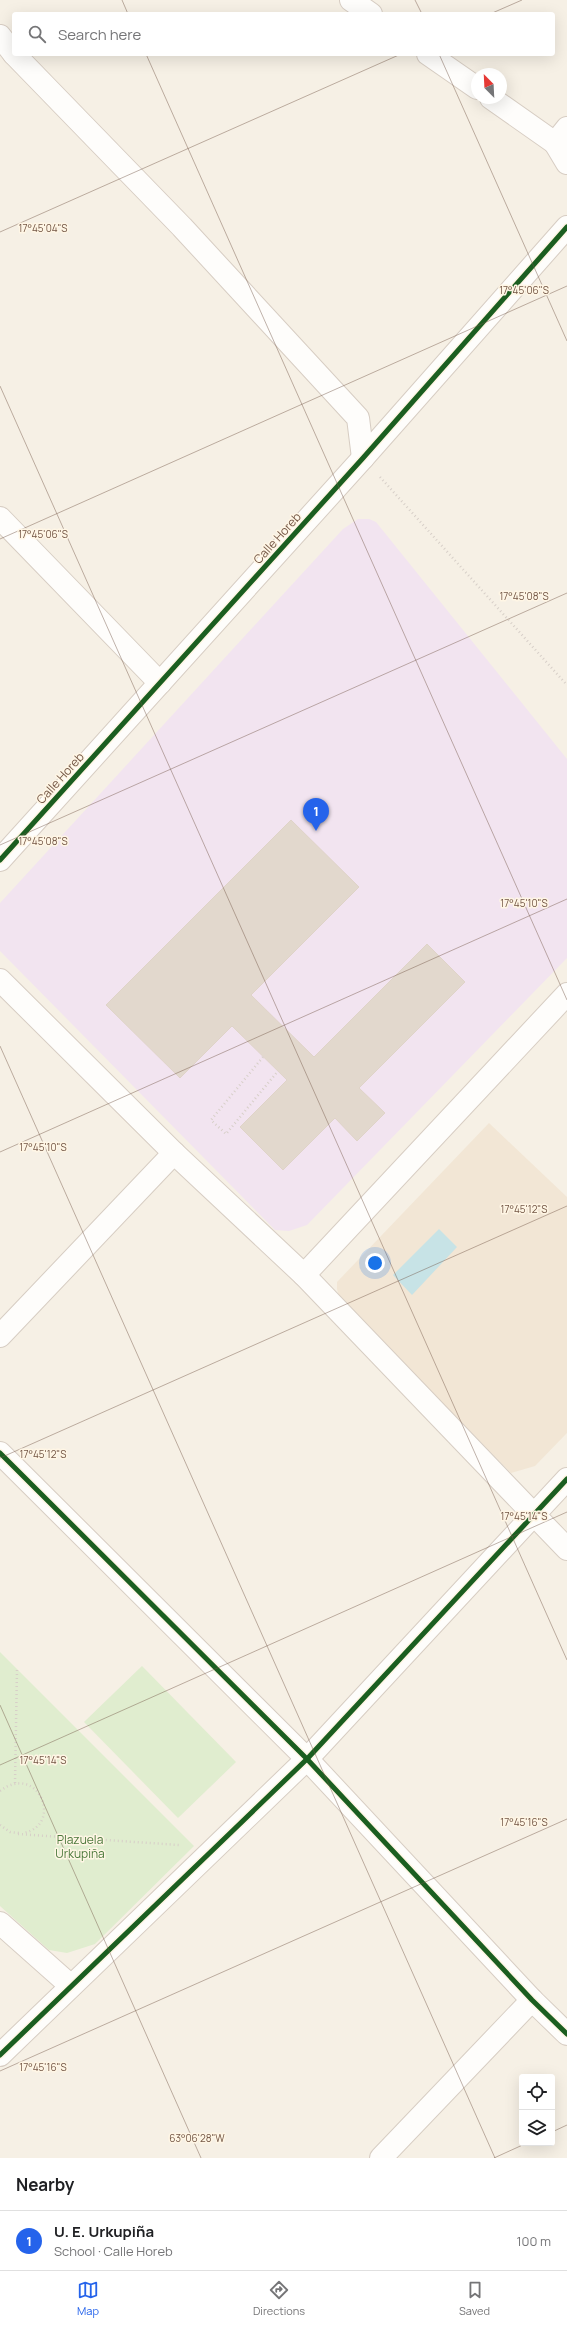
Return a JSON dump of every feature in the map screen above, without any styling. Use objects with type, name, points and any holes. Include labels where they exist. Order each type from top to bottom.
[{"type":"street","points":[[351,0],[368,12]]},
{"type":"street","points":[[0,36],[12,51]]},
{"type":"street","points":[[16,56],[182,227],[358,418],[363,458]]},
{"type":"street","points":[[431,56],[471,84]]},
{"type":"street","points":[[502,104],[561,135],[567,163]]},
{"type":"street","name":"Calle Horeb","points":[[0,860],[363,458],[567,227]]},
{"type":"street","points":[[0,518],[160,682]]},
{"type":"street","points":[[0,980],[174,1153],[304,1275],[567,1549]]},
{"type":"street","points":[[304,1275],[567,994]]},
{"type":"street","points":[[0,1336],[174,1153]]},
{"type":"street","points":[[0,1453],[307,1759],[532,2000],[567,2034]]},
{"type":"street","points":[[0,2055],[307,1759],[567,1479]]},
{"type":"street","points":[[0,1923],[71,1986]]},
{"type":"street","points":[[381,2158],[532,2000]]},
{"type":"path","points":[[363,458],[567,685]]},
{"type":"path","points":[[263,1057],[211,1120],[226,1134],[278,1071]]},
{"type":"path","points":[[15,1783],[17,1669]]},
{"type":"path","points":[[0,1791],[15,1783],[24,1783],[38,1792],[44,1808],[39,1824],[26,1833],[18,1834]]},
{"type":"path","points":[[0,1825],[10,1832],[18,1834],[194,1846],[203,1859]]},
{"type":"shaded area","points":[[358,519],[369,519],[376,522],[567,759],[567,958],[307,1225],[289,1231],[275,1230],[0,951],[0,903],[343,529]]},
{"type":"shaded area","points":[[489,1123],[567,1197],[567,1433],[535,1466],[511,1473],[339,1297],[337,1289],[337,1282]]},
{"type":"green space","name":"Plazuela Urkupiña","points":[[0,1652],[194,1846],[95,1944],[67,1953],[49,1950],[0,1906]]},
{"type":"green space","points":[[142,1666],[236,1762],[178,1818],[84,1722]]},
{"type":"water","points":[[439,1229],[457,1247],[412,1295],[393,1275]]},
{"type":"building","points":[[291,820],[359,887],[251,995],[314,1057],[427,944],[465,982],[359,1088],[385,1113],[357,1141],[335,1118],[283,1170],[240,1127],[287,1080],[232,1026],[180,1078],[106,1005]]},
{"type":"cycle path","points":[[0,860],[363,458],[567,227]]},
{"type":"cycle path","points":[[0,1453],[307,1759],[567,1479]]},
{"type":"cycle path","points":[[0,2055],[307,1759],[532,2000],[567,2034]]},
{"type":"place","name":"U. E. Urkupiña","points":[[316,831]]}]
